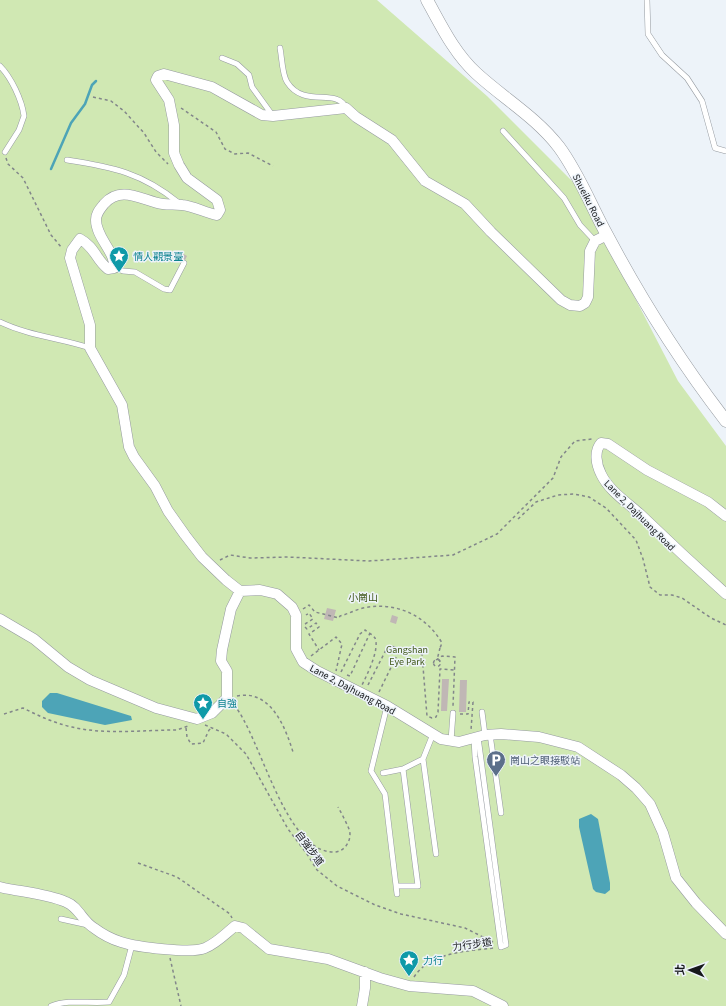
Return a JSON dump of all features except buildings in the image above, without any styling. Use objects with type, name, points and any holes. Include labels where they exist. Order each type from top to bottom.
[{"type":"street","name":"Shueiku Road","points":[[427,0],[445,33],[467,64],[536,122],[559,147],[577,175],[607,235],[675,350],[726,421]]},
{"type":"street","points":[[0,619],[34,639],[68,667],[90,680],[156,708],[197,719],[212,713],[227,698],[227,671],[221,661],[222,650],[231,609],[240,591],[211,565],[185,535],[168,511],[156,486],[134,457],[129,447],[122,405],[90,348],[90,325],[70,258],[72,250],[80,239],[95,250],[101,264],[108,269],[114,268],[112,256],[102,242],[97,228],[96,219],[98,211],[106,201],[117,195],[130,194],[163,204],[182,204],[217,215],[220,210],[217,200],[187,178],[179,165],[174,153],[174,124],[169,100],[156,80],[158,76],[164,74],[212,87],[262,115],[273,116],[346,108],[356,117],[392,140],[425,181],[465,204],[542,284],[570,305],[580,306],[585,303],[588,297],[590,250],[595,241],[607,235]]},
{"type":"street","points":[[601,443],[608,444],[647,470],[708,502],[726,516]]},
{"type":"street","name":"Lane 2, Dajhuang Road","points":[[601,443],[597,448],[601,475],[616,493],[679,553],[726,594]]},
{"type":"street","name":"Lane 2, Dajhuang Road","points":[[240,591],[260,590],[277,594],[292,607],[296,615],[296,649],[303,662],[317,671],[376,699],[432,734],[451,742]]},
{"type":"street","points":[[451,742],[480,736],[539,737],[578,747],[621,775],[636,788],[650,804],[663,833],[676,878],[696,903],[726,934]]},
{"type":"street","points":[[0,887],[65,901],[75,906],[89,925],[108,937],[132,945],[190,950],[204,948],[216,942],[235,926],[243,928],[269,949],[328,959],[409,986],[473,991],[503,1006]]},
{"type":"street","points":[[362,1006],[365,988],[365,972]]},
{"type":"lane","points":[[647,0],[648,34],[662,55],[687,78],[702,101],[715,148],[726,151]]},
{"type":"lane","points":[[280,48],[286,81],[295,92],[305,97],[338,99],[346,108]]},
{"type":"lane","points":[[222,58],[237,64],[249,75],[252,87],[273,116]]},
{"type":"lane","points":[[0,66],[5,71],[12,84],[24,116],[19,130],[5,152]]},
{"type":"lane","points":[[503,132],[564,198],[580,224],[595,241]]},
{"type":"lane","points":[[67,160],[110,166],[129,172],[167,193],[182,204]]},
{"type":"lane","points":[[114,268],[123,271],[135,272],[164,290],[170,290],[184,263]]},
{"type":"lane","points":[[0,322],[13,329],[73,342],[90,348]]},
{"type":"lane","points":[[387,706],[371,771],[385,794],[398,894]]},
{"type":"lane","points":[[482,712],[480,736],[506,945],[501,947]]},
{"type":"lane","points":[[451,742],[453,713]]},
{"type":"lane","points":[[432,734],[423,759],[436,854]]},
{"type":"lane","points":[[480,736],[501,813]]},
{"type":"lane","points":[[383,773],[403,769],[423,759]]},
{"type":"lane","points":[[397,886],[418,886],[403,769]]},
{"type":"lane","points":[[61,919],[83,925],[89,925]]},
{"type":"lane","points":[[51,1006],[61,1002],[109,1002],[124,975],[132,945]]},
{"type":"path","points":[[93,97],[111,101],[124,111],[144,133],[156,152],[169,165]]},
{"type":"path","points":[[169,100],[216,132],[226,149],[234,154],[248,153],[273,166]]},
{"type":"path","points":[[5,152],[8,164],[23,178],[51,235],[70,258]]},
{"type":"path","points":[[211,565],[230,555],[250,558],[288,557],[369,561],[453,555],[497,534],[553,478],[561,457],[575,441],[590,438],[601,443]]},
{"type":"path","points":[[518,519],[536,502],[558,495],[574,494],[589,497],[606,508],[636,540],[650,588],[660,595],[682,598],[711,618],[726,625]]},
{"type":"path","points":[[319,650],[309,634],[319,627],[316,623],[307,629],[304,625],[313,619],[309,613],[305,616],[301,611],[309,605],[315,612],[339,618],[340,616],[365,608],[394,608],[420,618],[432,629],[442,643],[438,656],[440,662],[439,667],[435,667],[433,663],[436,660],[442,656],[455,657],[453,713],[468,714],[469,702],[473,702],[480,736]]},
{"type":"path","points":[[303,662],[336,637],[342,644],[336,671],[340,674],[360,634],[365,630],[375,638],[376,644],[372,662],[362,688]]},
{"type":"path","points":[[342,682],[346,675],[350,676],[370,633]]},
{"type":"path","points":[[366,688],[388,646],[395,647],[404,652],[422,654],[427,716],[429,718],[436,717],[438,712],[440,669],[455,670]]},
{"type":"path","points":[[376,699],[400,650]]},
{"type":"path","points":[[436,660],[440,662]]},
{"type":"path","points":[[227,698],[251,695],[258,697],[270,707],[285,726],[293,752]]},
{"type":"path","points":[[227,698],[238,710],[260,754],[270,780],[299,830],[314,846],[328,852],[338,853],[348,843],[350,831],[338,807]]},
{"type":"path","points":[[4,714],[23,708],[41,717],[73,728],[101,731],[177,730],[186,728],[197,719]]},
{"type":"path","name":"自強步道","points":[[197,719],[202,724],[226,734],[246,754],[288,829],[317,870],[337,886],[375,904],[401,914],[465,928],[501,947]]},
{"type":"path","points":[[186,728],[187,738],[191,744],[198,745],[203,743],[209,730],[212,728]]},
{"type":"path","points":[[138,863],[177,877],[230,914],[235,926]]},
{"type":"path","name":"力行步道","points":[[409,986],[417,972],[433,961],[454,952],[501,947]]},
{"type":"path","points":[[168,948],[181,1006]]},
{"type":"green space","name":"小崗山","points":[[0,0],[377,0],[487,96],[577,186],[678,381],[726,446],[726,1006],[0,1006]]},
{"type":"water","points":[[50,693],[57,693],[131,716],[132,720],[105,725],[48,713],[42,707],[42,701]]},
{"type":"water","points":[[591,814],[598,819],[610,883],[610,890],[605,894],[596,892],[593,889],[579,827],[579,819]]},
{"type":"waterway","points":[[51,169],[71,123],[85,104],[92,85],[96,81]]},
{"type":"place","name":"情人觀景臺","points":[[119,273]]},
{"type":"place","name":"自強","points":[[203,720]]},
{"type":"place","name":"崗山之眼接駁站","points":[[496,777]]},
{"type":"place","name":"力行","points":[[409,977]]},
{"type":"park label","name":"Gangshan Eye Park","points":[[407,654]]}]
